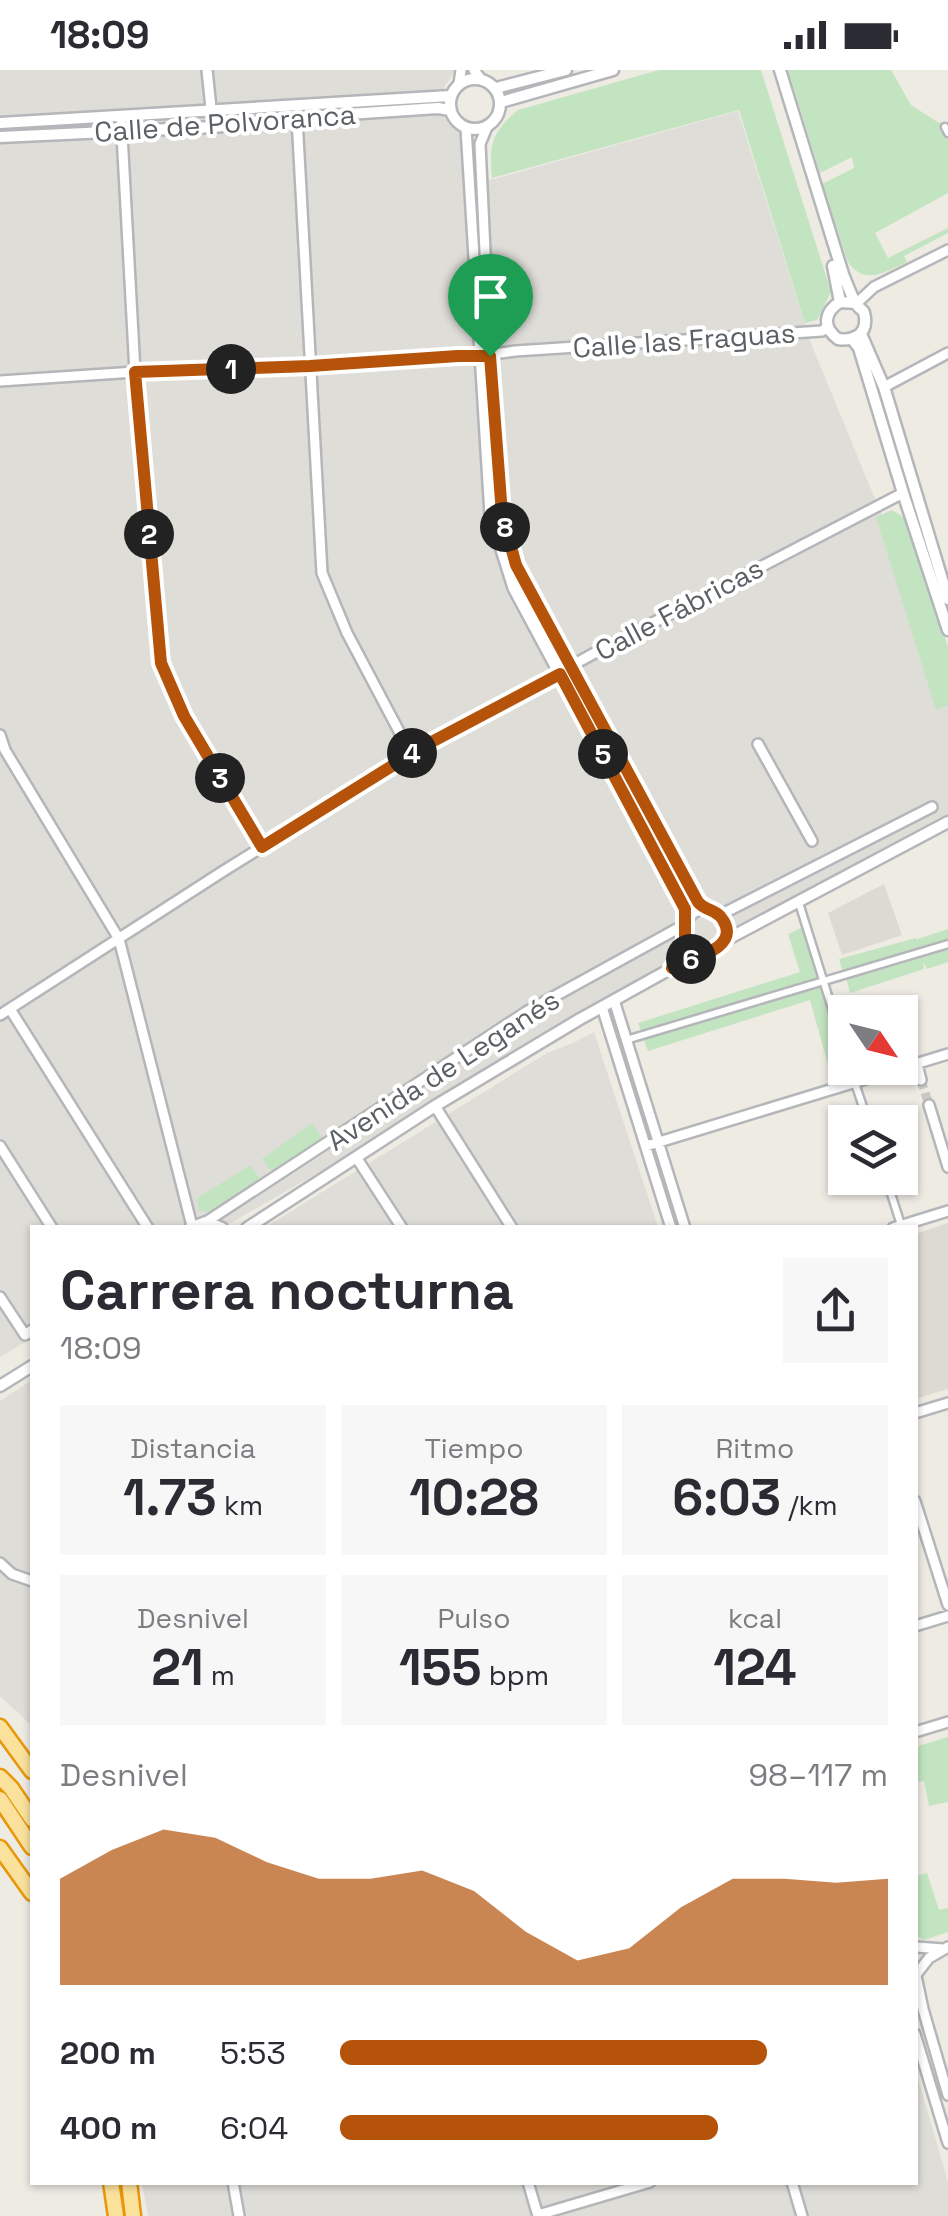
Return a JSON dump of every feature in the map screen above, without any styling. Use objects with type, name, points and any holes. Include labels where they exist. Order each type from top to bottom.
[{"type":"highway","points":[[0,1728],[30,1768]]},
{"type":"highway","points":[[0,1776],[30,1817]]},
{"type":"highway","points":[[0,1800],[30,1844]]},
{"type":"highway","points":[[0,1848],[30,1890]]},
{"type":"highway","points":[[111,2185],[116,2216]]},
{"type":"highway","points":[[129,2185],[133,2216]]},
{"type":"street","points":[[207,70],[213,127]]},
{"type":"street","points":[[462,70],[450,96],[450,110],[466,128],[487,127]]},
{"type":"street","points":[[496,88],[566,70]]},
{"type":"street","points":[[500,102],[613,70]]},
{"type":"street","points":[[770,70],[837,278],[840,302]]},
{"type":"street","points":[[780,70],[838,260],[856,304],[865,316],[864,328],[856,336],[838,339],[827,327],[830,310],[840,302],[856,304],[874,288],[948,250]]},
{"type":"street","points":[[458,84],[477,74],[496,88],[500,102],[496,118],[480,144],[484,356]]},
{"type":"street","name":"Calle de Polvoranca","points":[[0,123],[450,96]]},
{"type":"street","name":"Calle de Polvoranca","points":[[0,137],[450,110]]},
{"type":"street","points":[[122,116],[135,372],[161,663],[184,716],[262,847]]},
{"type":"street","points":[[297,118],[322,573],[346,633],[411,754]]},
{"type":"street","points":[[466,128],[484,356],[502,514],[516,565],[565,671],[685,909],[685,948],[672,968]]},
{"type":"street","name":"Calle las Fraguas","points":[[0,381],[484,356],[822,331],[827,327]]},
{"type":"street","points":[[856,336],[884,386],[948,599]]},
{"type":"street","points":[[856,336],[948,629]]},
{"type":"street","points":[[884,386],[948,352]]},
{"type":"street","name":"Calle Fábricas","points":[[0,1016],[411,754],[903,492]]},
{"type":"street","points":[[565,671],[704,909],[738,928],[750,928]]},
{"type":"street","points":[[0,735],[5,750],[119,939],[190,1225]]},
{"type":"street","points":[[758,744],[812,841]]},
{"type":"street","points":[[723,919],[932,807]]},
{"type":"street","points":[[704,909],[691,914],[685,927],[688,946],[707,953],[947,825]]},
{"type":"street","points":[[799,903],[828,997]]},
{"type":"street","points":[[723,919],[727,933],[724,942]]},
{"type":"street","name":"Avenida de Leganés","points":[[206,1222],[526,1012],[685,927]]},
{"type":"street","points":[[626,1040],[948,944]]},
{"type":"street","name":"Avenida de Leganés","points":[[252,1225],[435,1106],[614,1000],[707,953]]},
{"type":"street","points":[[614,1000],[683,1225]]},
{"type":"street","points":[[602,1007],[670,1225]]},
{"type":"street","points":[[10,1009],[146,1225]]},
{"type":"street","points":[[918,1063],[948,1054]]},
{"type":"street","points":[[918,1069],[922,1080]]},
{"type":"street","points":[[646,1146],[845,1085]]},
{"type":"street","points":[[929,1105],[948,1167]]},
{"type":"street","points":[[435,1106],[510,1225]]},
{"type":"street","points":[[0,1146],[50,1225]]},
{"type":"street","points":[[356,1157],[400,1225]]},
{"type":"street","points":[[890,1195],[897,1225]]},
{"type":"street","points":[[900,1225],[948,1211]]},
{"type":"street","points":[[197,1225],[214,1225]]},
{"type":"street","points":[[0,1296],[29,1332]]},
{"type":"street","points":[[0,1386],[30,1367]]},
{"type":"street","points":[[918,1412],[948,1402]]},
{"type":"street","points":[[918,1511],[948,1606]]},
{"type":"street","points":[[0,1563],[12,1574],[30,1580]]},
{"type":"street","points":[[918,1625],[948,1616]]},
{"type":"street","points":[[918,1731],[948,1722]]},
{"type":"street","points":[[918,1946],[946,1948]]},
{"type":"street","points":[[918,1973],[946,1948]]},
{"type":"street","points":[[918,1949],[923,1965]]},
{"type":"street","points":[[918,1985],[948,2096]]},
{"type":"street","points":[[918,2044],[948,2143]]},
{"type":"street","points":[[234,2185],[239,2216]]},
{"type":"street","points":[[529,2185],[538,2216],[640,2185]]},
{"type":"street","points":[[793,2185],[802,2216]]},
{"type":"shaded area","points":[[0,70],[456,70],[443,89],[444,116],[460,133],[463,183],[494,179],[738,111],[812,346],[948,676],[948,826],[713,945],[227,1225],[30,1225],[30,1339],[0,1357]]},
{"type":"shaded area","points":[[884,884],[902,935],[842,955],[828,913]]},
{"type":"shaded area","points":[[594,1032],[657,1225],[269,1225],[547,1053]]},
{"type":"shaded area","points":[[948,1223],[948,1389],[918,1398],[918,1233]]},
{"type":"shaded area","points":[[30,1381],[30,1724],[0,1696],[0,1401]]},
{"type":"shaded area","points":[[918,2078],[948,2182],[948,2216],[148,2216],[142,2185],[918,2185]]},
{"type":"green space","points":[[659,70],[761,70],[831,292],[817,320],[805,323],[739,110],[492,178],[494,139],[518,110]]},
{"type":"green space","points":[[788,70],[891,70],[911,105],[942,122],[948,133],[948,193],[875,233],[888,258],[948,228],[948,233],[904,256],[907,262],[883,273],[868,275],[854,269],[848,262],[822,184],[854,168],[852,157],[820,173]]},
{"type":"green space","points":[[892,510],[908,520],[948,647],[948,705],[936,710],[876,517]]},
{"type":"green space","points":[[803,927],[818,964],[819,979],[642,1033],[638,1023],[800,972],[788,934]]},
{"type":"green space","points":[[948,929],[948,962],[927,969],[923,962],[924,969],[850,993],[846,978],[920,955],[844,975],[839,959],[916,938],[917,941]]},
{"type":"green space","points":[[821,987],[828,1011],[828,1064],[810,1000],[648,1051],[643,1038]]},
{"type":"green space","points":[[312,1123],[323,1139],[273,1173],[262,1159]]},
{"type":"green space","points":[[251,1165],[261,1181],[212,1212],[199,1211],[197,1198]]},
{"type":"green space","points":[[948,1737],[948,1802],[929,1806],[924,1781],[918,1782],[918,1746]]},
{"type":"green space","points":[[927,1873],[939,1910],[948,1908],[948,1932],[924,1940],[918,1937],[918,1875]]},
{"type":"tunnel","points":[[921,1080],[929,1105]]},
{"type":"route","points":[[490,356],[502,514],[516,565],[698,902],[720,915],[726,924],[724,942],[717,950],[672,968],[685,948],[685,909],[560,674],[424,746],[262,847],[184,716],[161,663],[135,372],[490,356]]}]
